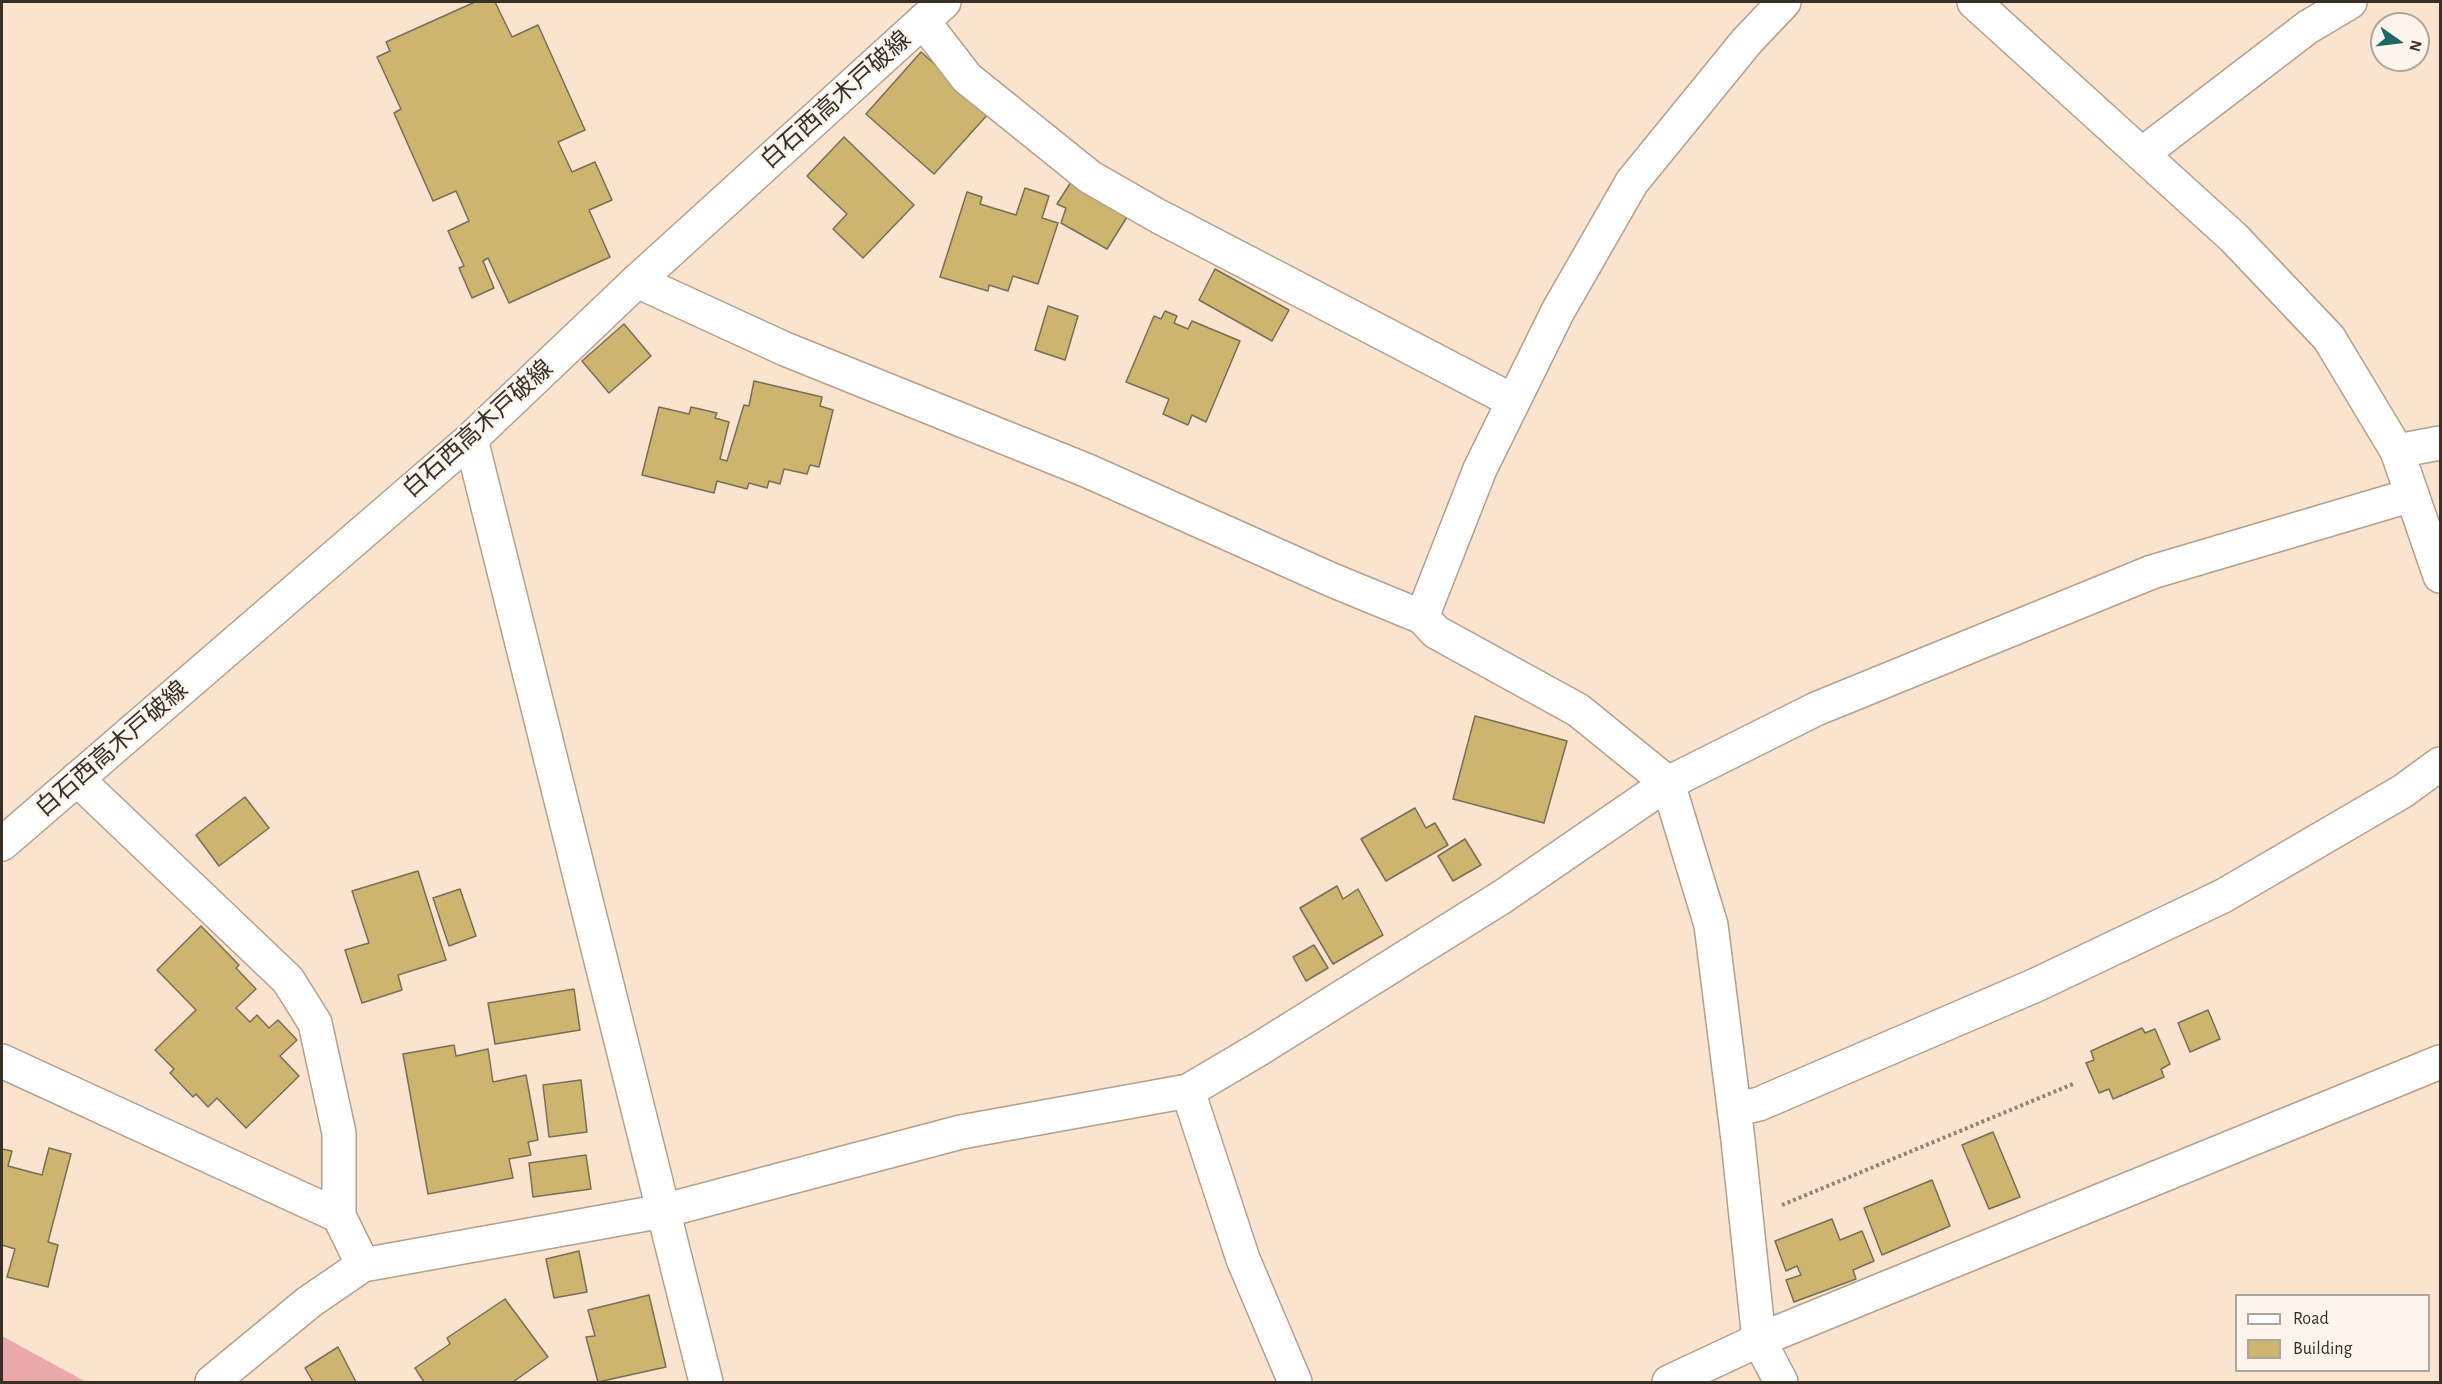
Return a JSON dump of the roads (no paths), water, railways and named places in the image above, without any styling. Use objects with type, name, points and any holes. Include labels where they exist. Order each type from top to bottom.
[{"type":"street","points":[[1422,617],[1480,469],[1558,310],[1632,182],[1747,41],[1784,2]]},
{"type":"street","points":[[1974,2],[2234,238],[2329,338],[2397,451],[2440,576]]},
{"type":"street","points":[[2142,154],[2308,27],[2350,2]]},
{"type":"street","points":[[933,11],[967,78],[1090,177],[1158,216],[1513,401]]},
{"type":"street","name":"白石西高木戸破線","points":[[2,844],[471,439],[637,281],[933,11]]},
{"type":"street","points":[[637,281],[785,349],[1088,471],[1332,580],[1422,617],[1436,632],[1578,710],[1668,783],[1711,925],[1759,1340],[1782,1383]]},
{"type":"street","points":[[471,439],[706,1383]]},
{"type":"street","points":[[2397,451],[2440,443]]},
{"type":"street","points":[[212,1383],[309,1302],[363,1265],[663,1211],[961,1132],[1188,1091],[1502,897],[1668,783],[1816,709],[2152,572],[2412,495]]},
{"type":"street","points":[[1734,1110],[1759,1104],[2036,985],[2223,896],[2403,791],[2440,764]]},
{"type":"street","points":[[76,779],[288,980],[315,1023],[339,1133],[339,1216],[363,1265]]},
{"type":"street","points":[[2,1061],[339,1216]]},
{"type":"street","points":[[1669,1383],[1759,1340],[2440,1062]]},
{"type":"street","points":[[1188,1091],[1243,1259],[1296,1383]]}]
